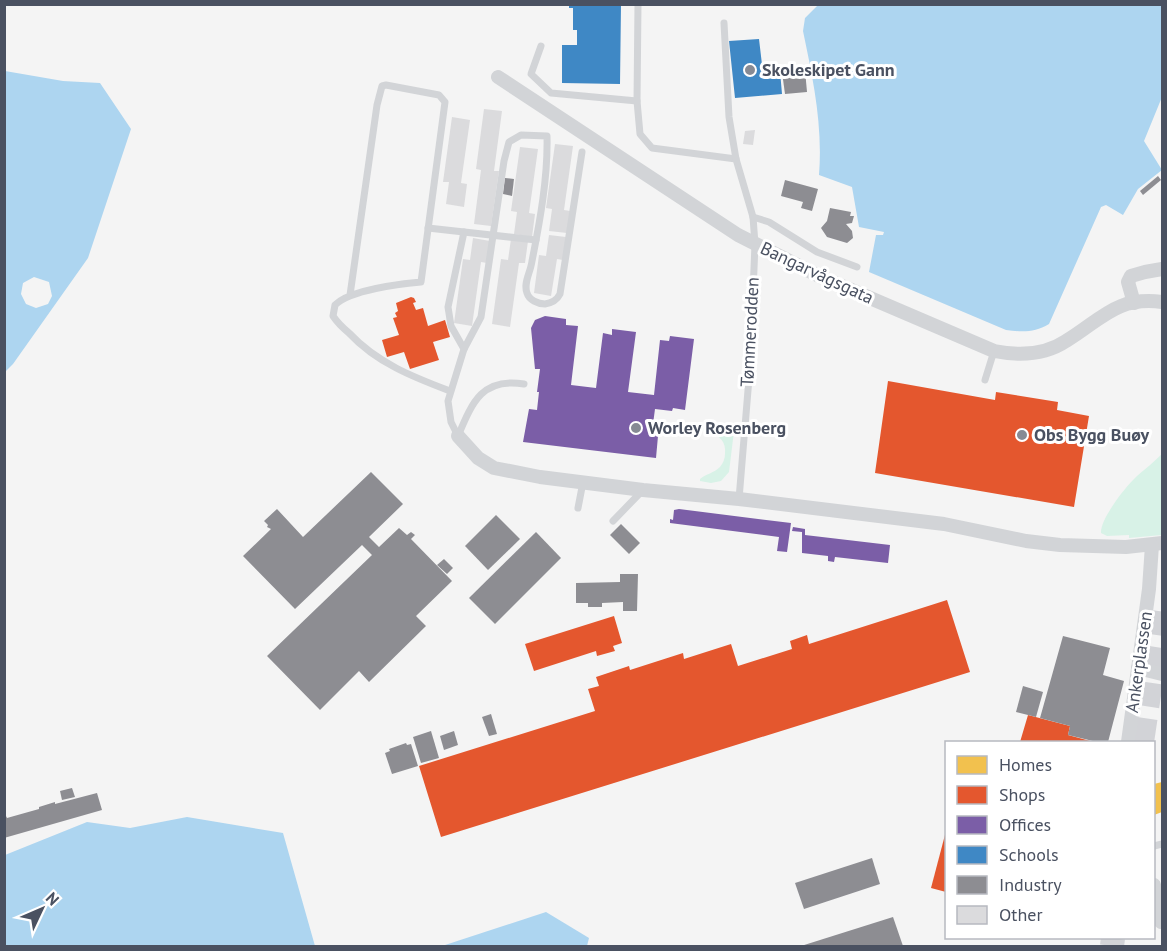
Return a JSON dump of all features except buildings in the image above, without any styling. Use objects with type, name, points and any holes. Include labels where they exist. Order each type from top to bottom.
[{"type":"street","name":"Bangarvågsgata","points":[[498,77],[728,229],[755,244],[821,277],[994,351],[1017,354],[1045,351],[1065,343],[1109,310],[1134,303],[1162,302]]},
{"type":"street","points":[[1134,303],[1128,282],[1131,276],[1162,269]]},
{"type":"street","points":[[458,436],[478,458],[494,468],[540,477],[643,490],[738,498],[944,524],[1026,541],[1060,545],[1126,547],[1157,544]]},
{"type":"street","name":"Ankerplassen","points":[[1128,741],[1157,544]]},
{"type":"street","points":[[1138,668],[1162,674]]},
{"type":"street","points":[[1155,890],[1161,922]]},
{"type":"lane","points":[[638,4],[637,101],[640,134],[652,148],[736,159]]},
{"type":"lane","name":"Tømmerodden","points":[[724,24],[729,117],[736,159],[753,217],[755,244],[750,366],[738,498]]},
{"type":"lane","points":[[541,46],[531,74],[551,93],[637,101]]},
{"type":"lane","points":[[350,295],[377,105],[382,86],[439,95],[446,102],[422,282],[350,295],[335,305],[333,316],[356,341],[375,356],[406,374],[450,391]]},
{"type":"lane","points":[[458,436],[449,417],[448,401],[464,349],[481,317],[504,161],[509,142],[521,135],[547,136],[547,161],[526,291],[532,300],[548,303],[555,301],[560,294],[582,152]]},
{"type":"lane","points":[[753,217],[769,222],[817,252],[857,267]]},
{"type":"lane","points":[[429,228],[536,240]]},
{"type":"lane","points":[[464,232],[448,307],[451,326],[464,349]]},
{"type":"lane","points":[[985,380],[994,351]]},
{"type":"lane","points":[[458,436],[470,408],[488,388],[500,383],[524,384]]},
{"type":"lane","points":[[578,508],[583,482]]},
{"type":"lane","points":[[613,521],[643,490]]},
{"type":"green space","points":[[682,423],[734,431],[729,472],[721,481],[711,483],[700,481],[700,479],[718,469],[722,464],[725,446],[722,440],[711,433],[682,427]]},
{"type":"green space","points":[[1162,454],[1162,535],[1129,538],[1129,535],[1107,536],[1101,533],[1109,511],[1121,495],[1137,476]]},
{"type":"water","points":[[818,5],[1162,5],[1162,97],[1144,141],[1162,170],[1138,189],[1123,215],[1106,205],[1101,207],[1049,324],[1028,331],[1006,330],[869,272],[876,235],[883,235],[884,232],[859,227],[852,187],[819,175],[820,138],[814,84],[803,31],[805,18]]},
{"type":"water","points":[[5,71],[63,81],[100,83],[131,129],[88,258],[5,372]],"holes":[[[34,277],[49,282],[52,296],[48,304],[36,308],[26,304],[21,294],[23,283]]]},
{"type":"water","points":[[187,817],[283,833],[315,946],[5,946],[5,855],[87,822],[130,828]]},
{"type":"water","points":[[546,912],[589,938],[587,946],[442,946]]},
{"type":"tunnel","points":[[1142,741],[1162,608]]},
{"type":"tunnel","points":[[1112,946],[1113,939]]},
{"type":"place","name":"Skoleskipet Gann","points":[[750,70]]},
{"type":"place","name":"Worley Rosenberg","points":[[636,428]]},
{"type":"place","name":"Obs Bygg Buøy","points":[[1022,435]]}]
